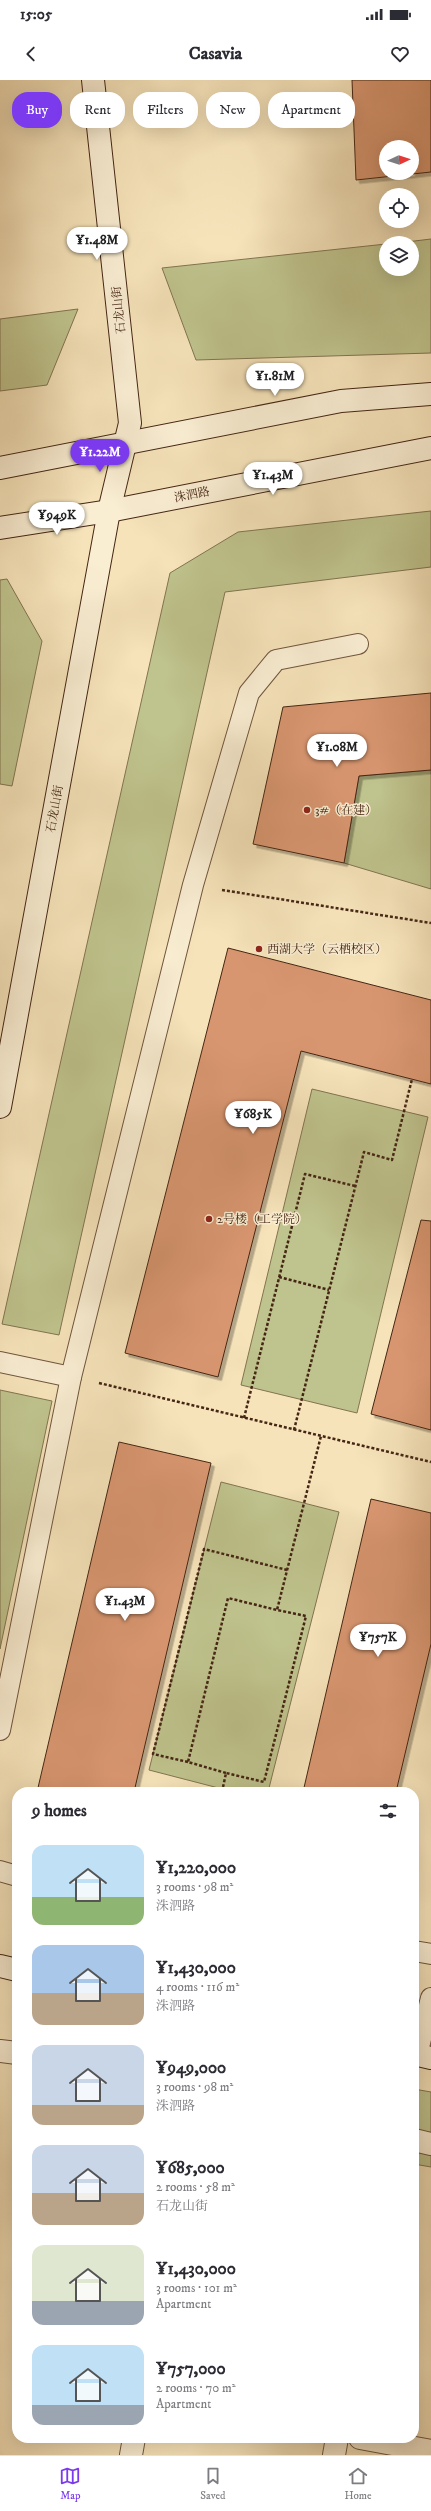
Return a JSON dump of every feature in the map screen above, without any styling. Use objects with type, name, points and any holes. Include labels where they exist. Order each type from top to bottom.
[{"type":"street","name":"石龙山街","points":[[0,1107],[6,1052],[109,511],[130,422],[93,80]]},
{"type":"street","points":[[0,468],[341,402],[431,394]]},
{"type":"street","name":"洙泗路","points":[[0,528],[109,511],[431,448]]},
{"type":"street","points":[[0,1966],[12,1969]]},
{"type":"street","points":[[0,2051],[12,2052]]},
{"type":"street","points":[[419,2141],[431,2144]]},
{"type":"street","points":[[131,2455],[133,2443]]},
{"type":"street","points":[[334,2455],[336,2443]]},
{"type":"street","points":[[385,2443],[431,2452]]},
{"type":"lane","points":[[0,1730],[71,1377],[193,885],[249,693],[276,660],[358,644]]},
{"type":"lane","points":[[0,1362],[71,1377]]},
{"type":"lane","points":[[0,1871],[12,1875]]},
{"type":"lane","points":[[419,1952],[431,1954]]},
{"type":"lane","points":[[421,2056],[431,1998]]},
{"type":"path","points":[[193,885],[431,923]]},
{"type":"path","points":[[294,1430],[364,1152],[392,1160],[412,1079]]},
{"type":"path","points":[[244,1418],[278,1277],[305,1174],[355,1186]]},
{"type":"path","points":[[278,1277],[329,1290]]},
{"type":"path","points":[[71,1377],[431,1462]]},
{"type":"path","points":[[277,1610],[321,1436]]},
{"type":"path","points":[[188,1762],[228,1598],[306,1616],[264,1782],[153,1754],[204,1549],[287,1570]]},
{"type":"path","points":[[223,1787],[226,1773]]},
{"type":"green space","points":[[431,239],[431,353],[196,360],[162,268],[379,245],[379,276],[419,276],[419,240]]},
{"type":"green space","points":[[78,309],[47,385],[0,391],[0,319]]},
{"type":"green space","points":[[431,511],[431,567],[225,592],[59,1335],[2,1324],[170,573],[238,532]]},
{"type":"green space","points":[[7,579],[42,641],[12,786],[0,784],[0,580]]},
{"type":"green space","points":[[431,770],[431,889],[344,863],[359,776]]},
{"type":"green space","points":[[312,1089],[428,1117],[357,1413],[241,1385]]},
{"type":"green space","points":[[0,1390],[52,1401],[0,1649]]},
{"type":"green space","points":[[221,1482],[339,1512],[269,1787],[215,1787],[149,1770]]},
{"type":"green space","points":[[419,2090],[431,2092],[431,2167],[419,2165]]},
{"type":"building","points":[[352,80],[431,80],[431,172],[419,173],[419,140],[379,140],[379,178],[356,180],[354,128],[355,92],[352,92]]},
{"type":"building","name":"3#（在建）","points":[[431,693],[431,770],[359,776],[344,863],[253,844],[283,707]]},
{"type":"building","name":"2号楼（工学院）","points":[[228,948],[431,1000],[431,1084],[301,1051],[218,1377],[125,1353]]},
{"type":"building","points":[[421,1220],[431,1221],[431,1430],[371,1414]]},
{"type":"building","points":[[119,1442],[211,1463],[135,1787],[38,1787]]},
{"type":"building","points":[[371,1499],[431,1513],[431,1644],[397,1787],[304,1787]]},
{"type":"place","name":"3#（在建）","points":[[307,810]]},
{"type":"place","name":"西湖大学（云栖校区）","points":[[259,949]]},
{"type":"place","name":"2号楼（工学院）","points":[[209,1219]]}]
